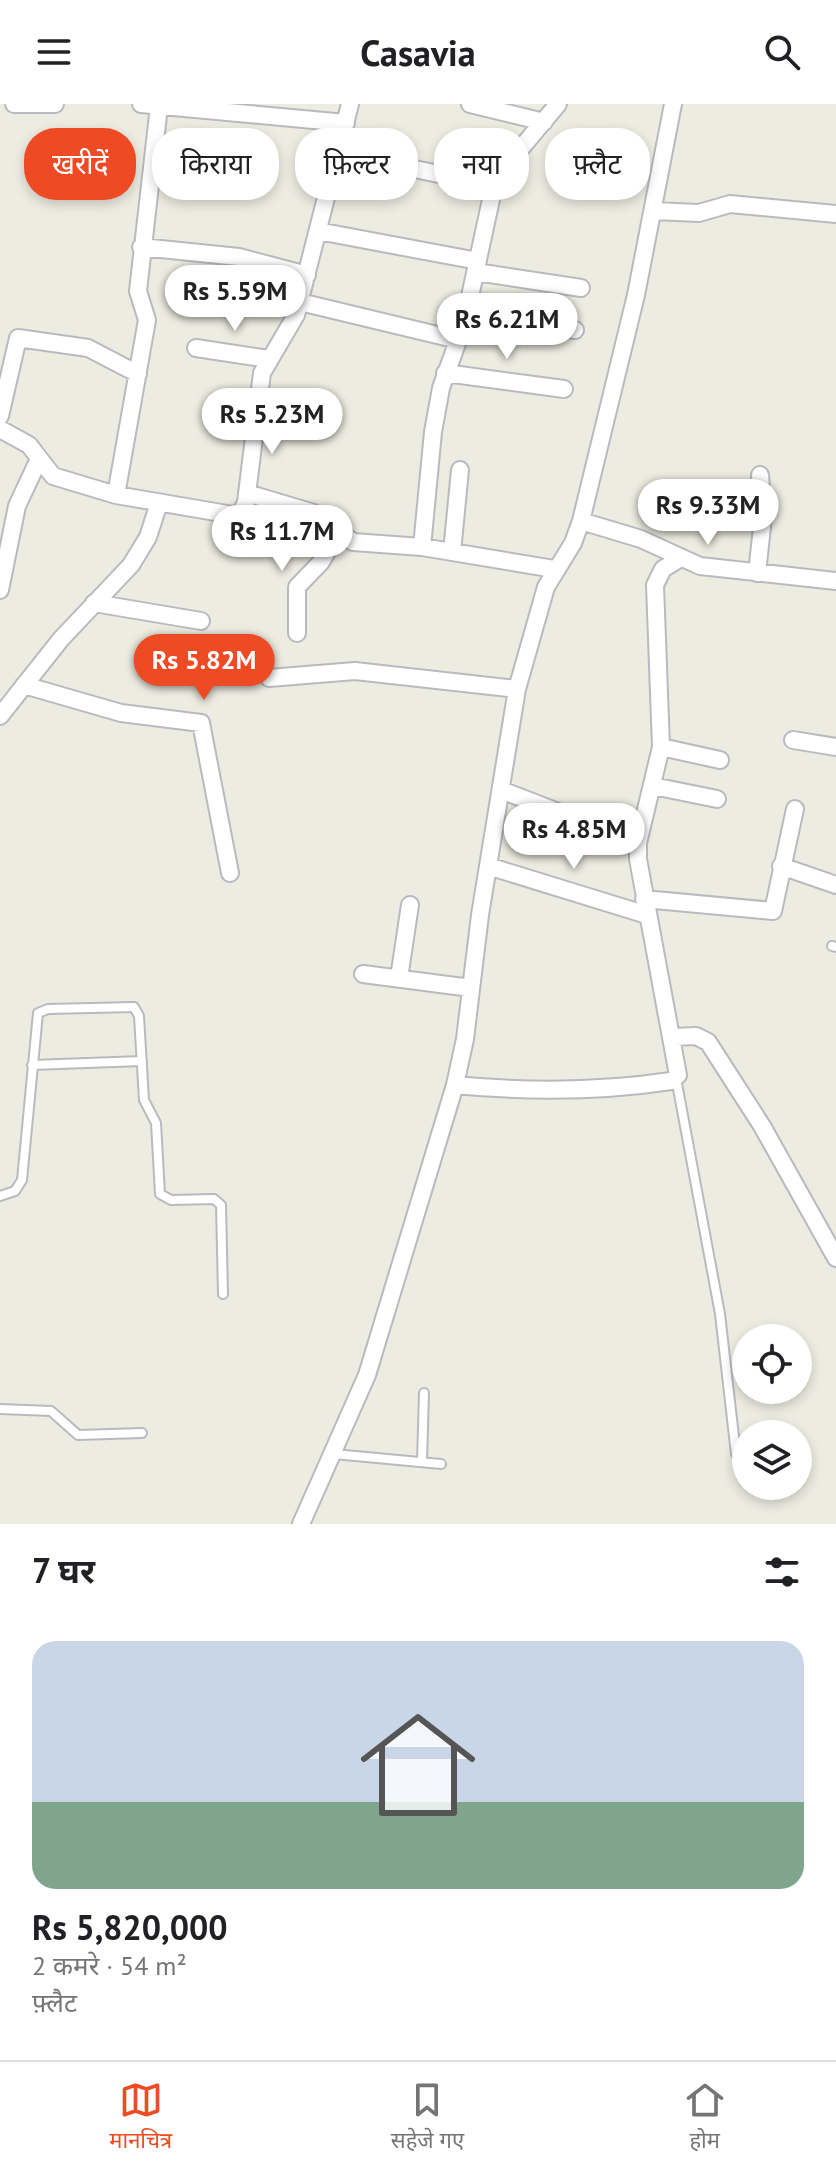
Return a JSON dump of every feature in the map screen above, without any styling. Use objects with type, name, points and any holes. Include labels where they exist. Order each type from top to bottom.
[{"type":"street","points":[[14,104],[55,104]]},
{"type":"street","points":[[141,104],[346,123]]},
{"type":"street","points":[[345,128],[350,104]]},
{"type":"street","points":[[470,104],[544,122]]},
{"type":"street","points":[[529,139],[558,104]]},
{"type":"street","points":[[301,1524],[367,1375],[455,1085],[517,689],[540,603],[554,569],[573,543],[581,521],[653,211],[673,104]]},
{"type":"street","points":[[116,495],[147,320],[138,291],[159,106]]},
{"type":"street","points":[[0,429],[29,445],[50,474],[116,495],[233,515],[243,510],[262,373],[292,326],[326,200]]},
{"type":"street","points":[[422,547],[433,432],[445,373],[467,312],[493,200]]},
{"type":"street","points":[[653,211],[699,213],[730,204],[836,214]]},
{"type":"street","points":[[318,231],[581,288]]},
{"type":"street","points":[[141,247],[239,257],[307,275]]},
{"type":"street","points":[[300,302],[458,340]]},
{"type":"street","points":[[467,312],[575,330]]},
{"type":"street","points":[[0,416],[18,338],[88,348],[138,374]]},
{"type":"street","points":[[196,348],[269,359]]},
{"type":"street","points":[[445,373],[564,389]]},
{"type":"street","points":[[0,590],[17,506],[39,459]]},
{"type":"street","points":[[452,552],[460,470]]},
{"type":"street","points":[[757,573],[763,518],[760,475]]},
{"type":"street","points":[[247,493],[314,513],[337,534],[353,542],[422,547],[554,569]]},
{"type":"street","points":[[0,716],[142,550],[159,503]]},
{"type":"street","points":[[581,521],[641,539],[700,566],[836,581]]},
{"type":"street","points":[[297,633],[297,587],[321,562],[337,534]]},
{"type":"street","points":[[455,1085],[551,1092],[627,1087],[676,1078],[679,1070],[674,1037],[646,907],[638,843],[661,747],[655,585],[663,569],[679,559]]},
{"type":"street","points":[[94,603],[201,621]]},
{"type":"street","points":[[269,678],[355,671],[517,689]]},
{"type":"street","points":[[24,685],[121,713],[201,723],[230,873]]},
{"type":"street","points":[[793,740],[836,747]]},
{"type":"street","points":[[661,747],[720,760]]},
{"type":"street","points":[[653,786],[717,799]]},
{"type":"street","points":[[501,790],[566,815]]},
{"type":"street","points":[[488,866],[646,907],[769,912],[777,903],[781,866],[795,809]]},
{"type":"street","points":[[781,866],[836,885]]},
{"type":"street","points":[[399,978],[410,905]]},
{"type":"street","points":[[363,974],[471,988]]},
{"type":"street","points":[[674,1037],[696,1036],[708,1042],[762,1126],[836,1258]]},
{"type":"lane","points":[[0,1196],[15,1191],[22,1180],[34,1023],[40,1011],[125,1005],[138,1010],[144,1100],[156,1123],[160,1194],[171,1200],[214,1199],[221,1205],[223,1294]]},
{"type":"lane","points":[[32,1065],[142,1061]]},
{"type":"lane","points":[[676,1078],[720,1314],[732,1420]]},
{"type":"lane","points":[[422,1462],[424,1393]]},
{"type":"lane","points":[[0,1409],[51,1411],[78,1435],[142,1433]]},
{"type":"lane","points":[[334,1454],[441,1464]]}]
